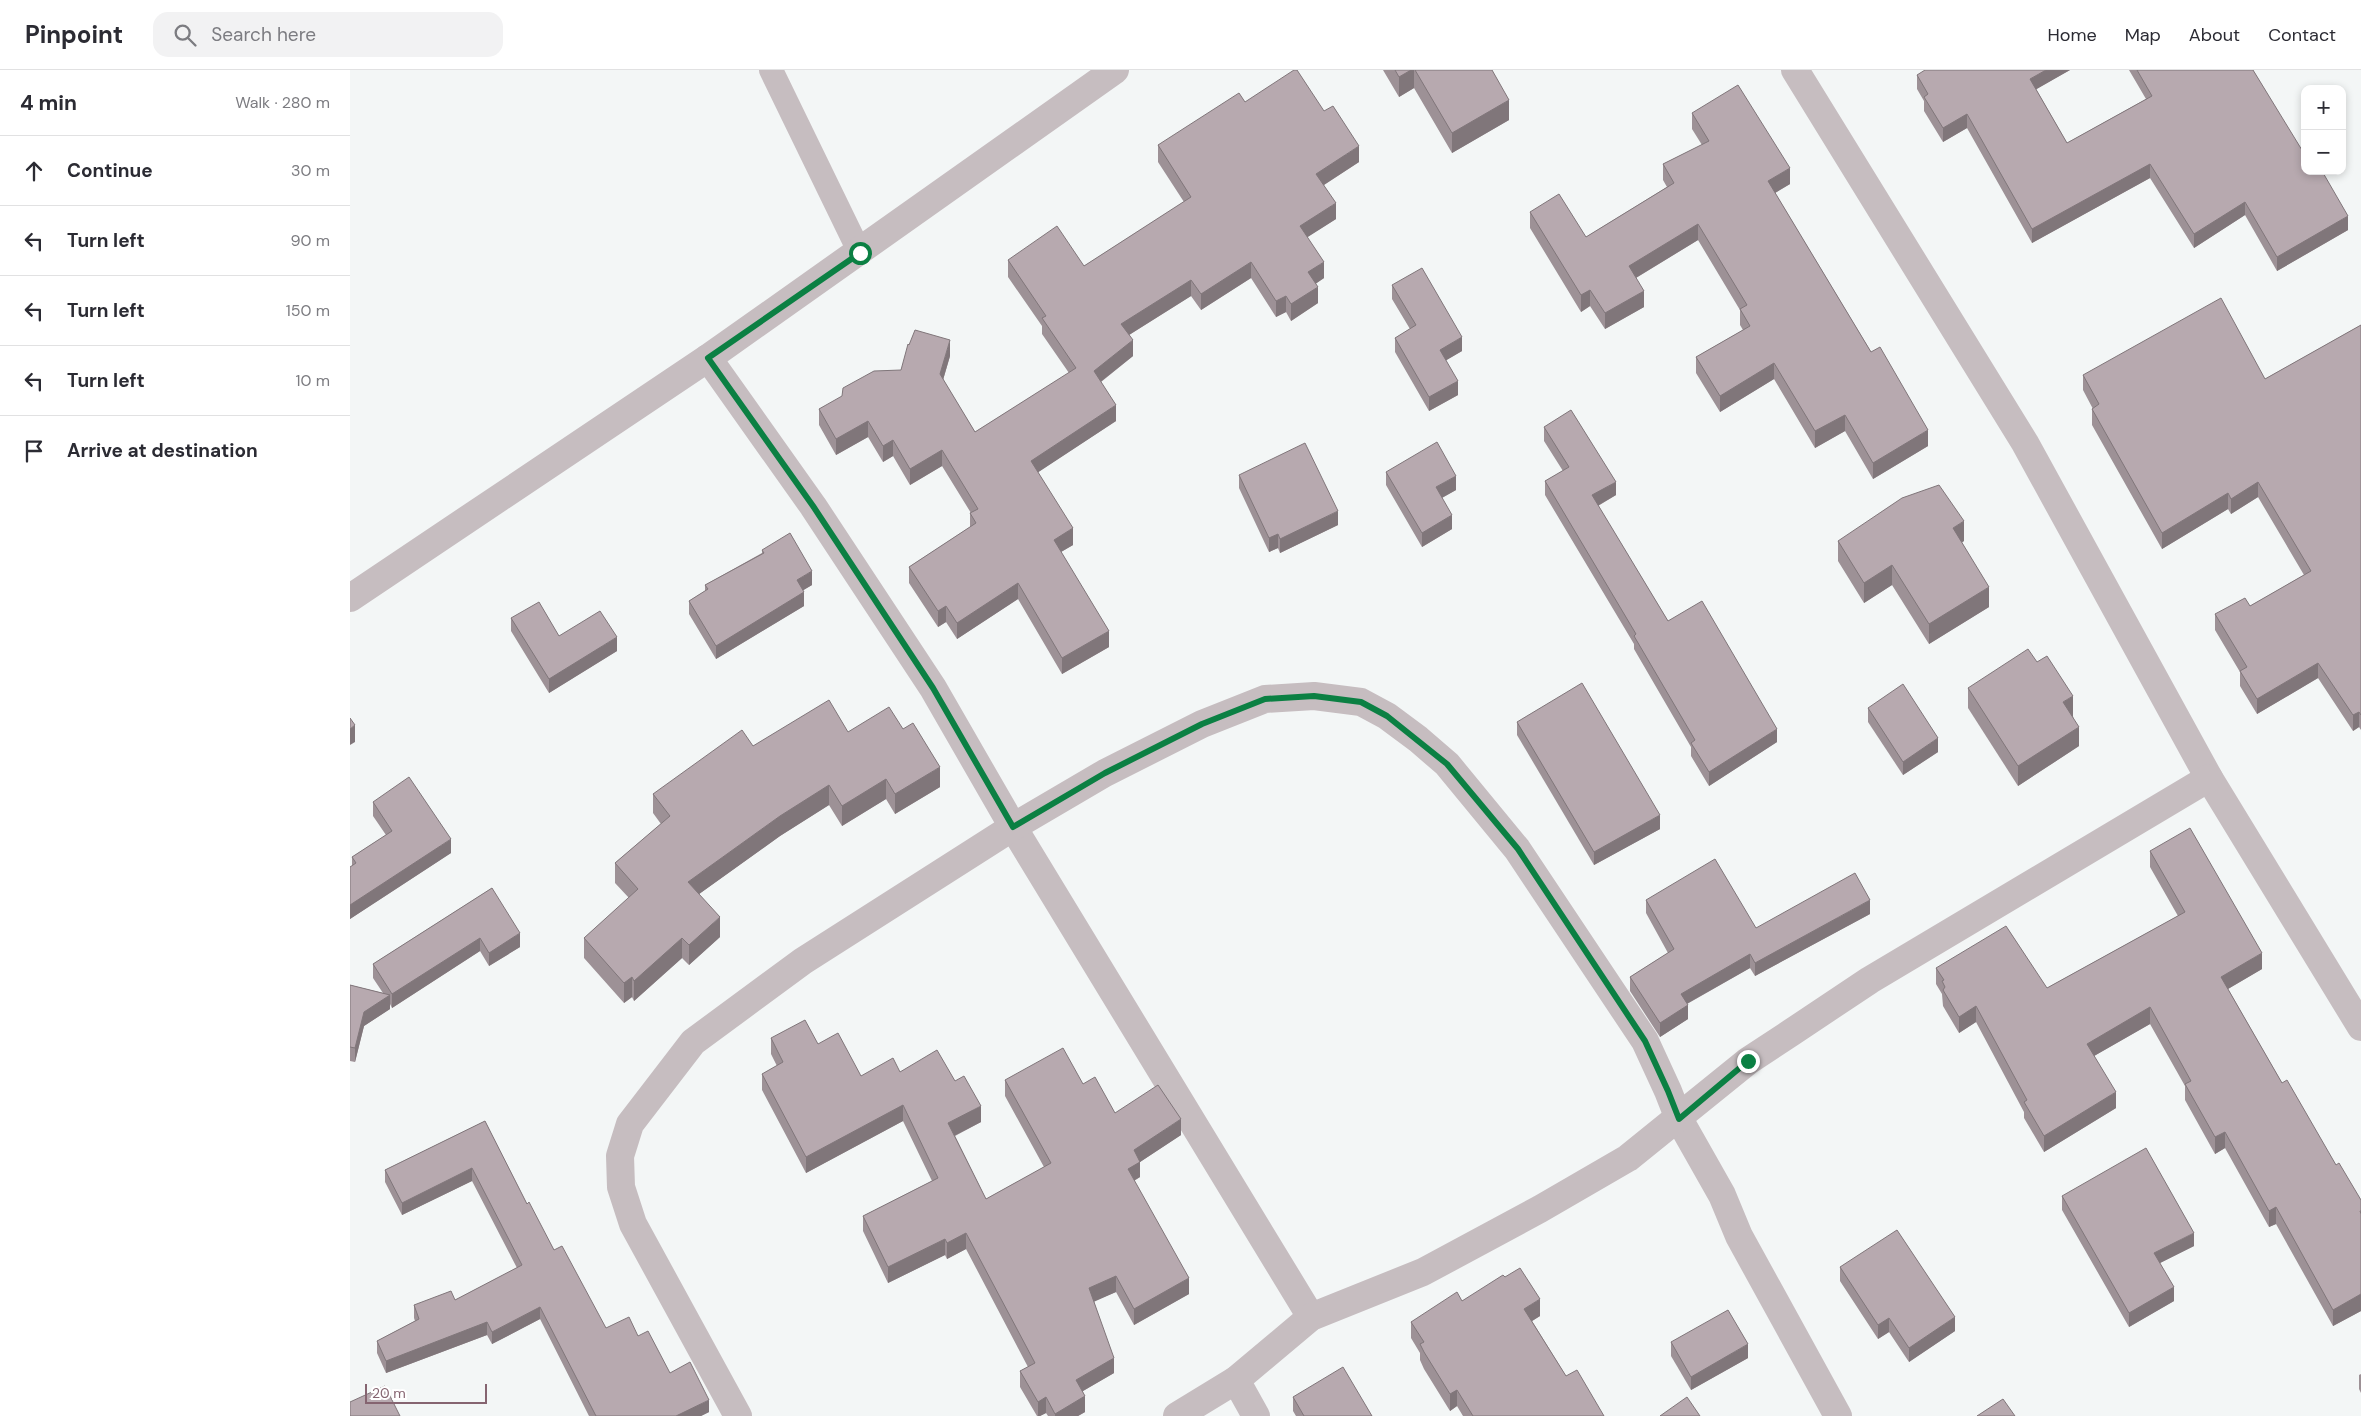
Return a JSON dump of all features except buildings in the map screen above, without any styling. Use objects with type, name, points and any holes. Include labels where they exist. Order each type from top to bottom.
[{"type":"street","points":[[350,598],[708,358],[860,253],[1055,110],[1115,70]]},
{"type":"street","points":[[1795,70],[2025,443],[2209,778],[2361,1027]]},
{"type":"street","points":[[708,358],[813,506],[933,688],[1013,827],[1311,1317]]},
{"type":"street","points":[[738,1416],[633,1224],[621,1187],[620,1156],[630,1124],[693,1042],[803,962],[1013,827],[1140,755],[1202,724],[1265,699],[1314,696],[1361,702],[1387,716],[1447,764],[1518,849],[1645,1041],[1679,1119],[1722,1196],[1740,1236],[1838,1416]]},
{"type":"street","points":[[1177,1416],[1236,1380],[1311,1317],[1423,1272],[1540,1209],[1628,1158],[1679,1119],[1748,1061],[1862,985],[2209,778]]},
{"type":"street","points":[[1236,1380],[1256,1416]]},
{"type":"lane","points":[[771,70],[860,253]]},
{"type":"route","points":[[860,253],[708,358],[813,506],[933,688],[1013,827],[1105,773],[1202,724],[1265,699],[1314,696],[1361,702],[1387,716],[1447,764],[1518,849],[1645,1041],[1679,1119],[1748,1061]]}]
